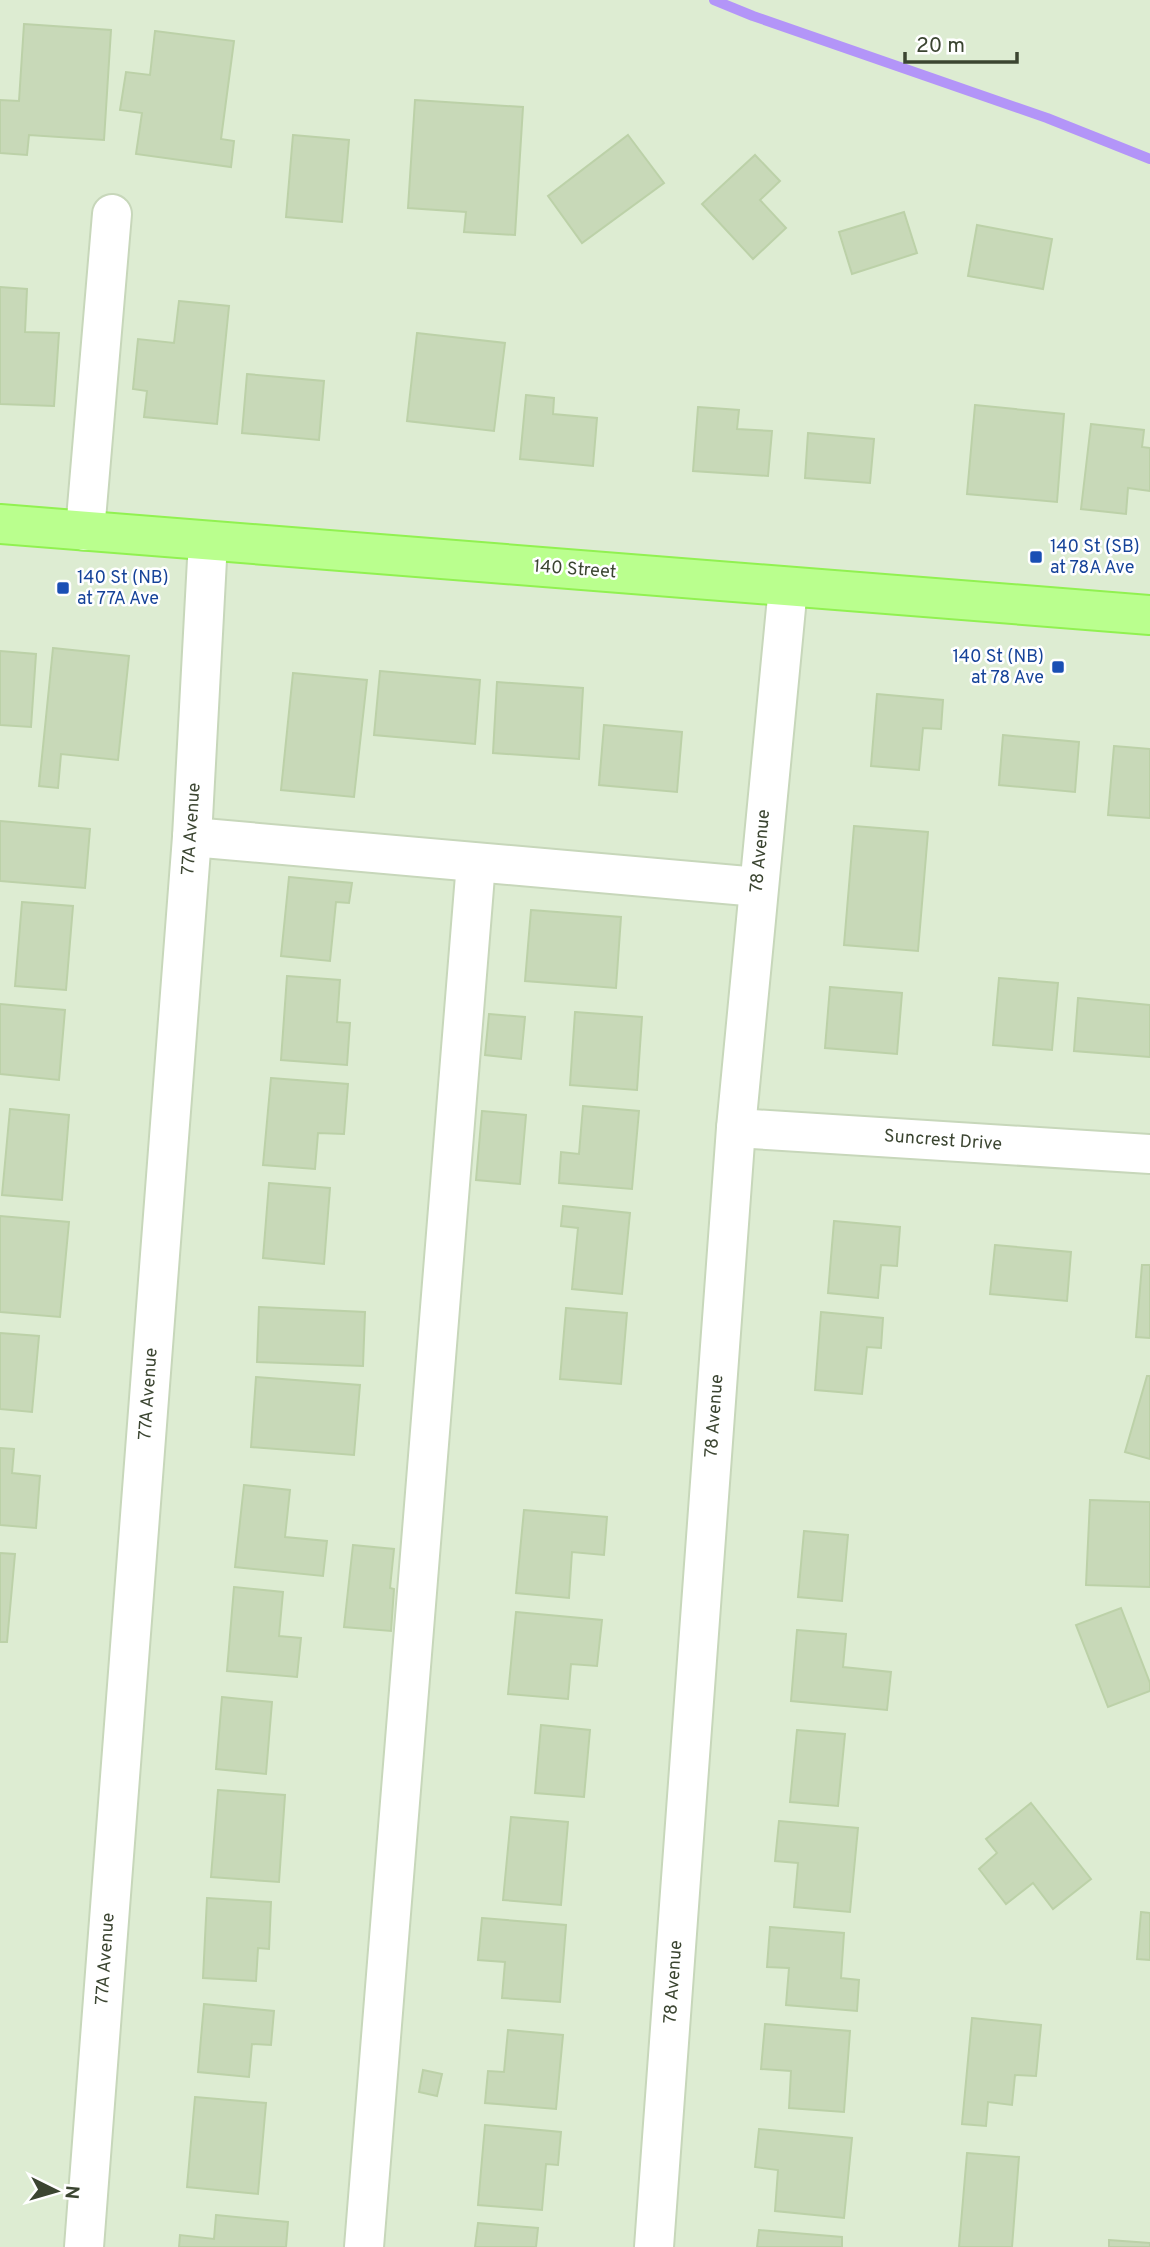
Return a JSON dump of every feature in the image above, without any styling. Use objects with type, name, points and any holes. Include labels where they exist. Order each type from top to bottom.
[{"type":"main road","name":"140 Street","points":[[0,524],[1150,615]]},
{"type":"street","points":[[85,531],[113,214]]},
{"type":"street","name":"77A Avenue","points":[[84,2247],[192,837],[208,541]]},
{"type":"street","name":"78 Avenue","points":[[654,2247],[736,1128],[788,587]]},
{"type":"street","points":[[192,837],[758,887]]},
{"type":"street","points":[[364,2247],[476,863]]},
{"type":"street","name":"Suncrest Drive","points":[[736,1128],[1150,1154]]},
{"type":"shaded area","points":[[0,0],[1150,0],[1150,2247],[0,2247]]},
{"type":"building","points":[[24,24],[111,30],[104,140],[29,135],[27,155],[0,153],[0,100],[19,101]]},
{"type":"building","points":[[155,31],[234,41],[221,139],[234,141],[231,167],[136,154],[142,113],[120,110],[126,72],[150,75]]},
{"type":"building","points":[[415,100],[523,107],[515,235],[464,232],[466,212],[408,208]]},
{"type":"building","points":[[293,135],[349,140],[342,222],[286,217]]},
{"type":"building","points":[[628,135],[664,183],[582,243],[548,196]]},
{"type":"building","points":[[755,155],[780,181],[760,200],[786,228],[753,259],[702,204]]},
{"type":"building","points":[[904,212],[917,253],[852,274],[839,232]]},
{"type":"building","points":[[977,225],[1052,239],[1043,289],[968,276]]},
{"type":"building","points":[[0,287],[27,289],[25,332],[59,333],[54,406],[0,404]]},
{"type":"building","points":[[179,301],[229,306],[217,424],[144,417],[147,391],[133,389],[138,339],[174,343]]},
{"type":"building","points":[[417,333],[505,343],[494,431],[407,421]]},
{"type":"building","points":[[247,374],[324,381],[319,440],[242,433]]},
{"type":"building","points":[[526,395],[554,398],[553,414],[597,418],[593,466],[520,459]]},
{"type":"building","points":[[975,405],[1064,414],[1057,502],[967,494]]},
{"type":"building","points":[[698,407],[739,410],[737,429],[772,431],[768,476],[693,471]]},
{"type":"building","points":[[1091,424],[1144,430],[1142,447],[1150,448],[1150,491],[1128,488],[1126,514],[1081,509]]},
{"type":"building","points":[[808,433],[874,439],[870,483],[805,478]]},
{"type":"building","points":[[53,648],[129,656],[118,760],[61,754],[58,788],[39,786]]},
{"type":"building","points":[[0,651],[36,654],[31,727],[0,725]]},
{"type":"building","points":[[380,671],[480,680],[475,744],[374,735]]},
{"type":"building","points":[[293,673],[367,680],[354,797],[281,790]]},
{"type":"building","points":[[497,682],[583,688],[579,759],[493,753]]},
{"type":"building","points":[[877,694],[943,700],[941,729],[923,728],[919,770],[871,766]]},
{"type":"building","points":[[604,725],[682,732],[677,792],[599,785]]},
{"type":"building","points":[[1003,735],[1079,742],[1075,792],[999,785]]},
{"type":"building","points":[[1114,746],[1150,749],[1150,818],[1108,815]]},
{"type":"building","points":[[0,821],[90,829],[85,888],[0,881]]},
{"type":"building","points":[[854,826],[928,832],[918,951],[844,945]]},
{"type":"building","points":[[289,877],[352,883],[349,903],[336,902],[330,961],[281,956]]},
{"type":"building","points":[[22,902],[73,906],[66,990],[15,986]]},
{"type":"building","points":[[531,910],[621,917],[616,988],[525,981]]},
{"type":"building","points":[[287,976],[340,980],[337,1022],[350,1023],[347,1065],[281,1060]]},
{"type":"building","points":[[999,978],[1058,983],[1052,1050],[993,1045]]},
{"type":"building","points":[[830,987],[902,993],[897,1054],[825,1048]]},
{"type":"building","points":[[1078,998],[1150,1005],[1150,1057],[1074,1051]]},
{"type":"building","points":[[0,1004],[65,1010],[59,1080],[0,1074]]},
{"type":"building","points":[[575,1012],[642,1017],[637,1090],[570,1085]]},
{"type":"building","points":[[489,1014],[525,1017],[521,1059],[485,1055]]},
{"type":"building","points":[[271,1078],[348,1084],[344,1134],[318,1133],[315,1169],[263,1165]]},
{"type":"building","points":[[583,1106],[639,1111],[632,1189],[559,1183],[561,1152],[579,1154]]},
{"type":"building","points":[[10,1109],[69,1115],[62,1200],[2,1195]]},
{"type":"building","points":[[482,1111],[526,1115],[520,1184],[476,1180]]},
{"type":"building","points":[[269,1183],[330,1188],[324,1264],[263,1258]]},
{"type":"building","points":[[563,1206],[630,1213],[622,1294],[572,1289],[578,1228],[561,1226]]},
{"type":"building","points":[[0,1216],[69,1222],[60,1317],[0,1312]]},
{"type":"building","points":[[834,1221],[900,1227],[897,1266],[881,1265],[878,1298],[828,1293]]},
{"type":"building","points":[[995,1245],[1071,1252],[1067,1301],[990,1294]]},
{"type":"building","points":[[1142,1265],[1150,1265],[1150,1338],[1136,1337]]},
{"type":"building","points":[[259,1307],[365,1312],[363,1366],[257,1362]]},
{"type":"building","points":[[566,1308],[627,1313],[621,1384],[560,1379]]},
{"type":"building","points":[[821,1312],[883,1318],[881,1348],[867,1347],[862,1394],[815,1390]]},
{"type":"building","points":[[0,1333],[39,1336],[32,1412],[0,1409]]},
{"type":"building","points":[[1147,1376],[1150,1376],[1150,1459],[1125,1452]]},
{"type":"building","points":[[256,1377],[360,1385],[354,1455],[251,1447]]},
{"type":"building","points":[[0,1448],[14,1449],[12,1473],[40,1476],[36,1528],[0,1525]]},
{"type":"building","points":[[244,1485],[290,1490],[285,1537],[327,1541],[323,1576],[235,1567]]},
{"type":"building","points":[[1090,1500],[1150,1502],[1150,1587],[1086,1585]]},
{"type":"building","points":[[524,1510],[607,1517],[604,1555],[572,1552],[569,1598],[516,1593]]},
{"type":"building","points":[[804,1531],[848,1535],[842,1601],[798,1597]]},
{"type":"building","points":[[353,1545],[394,1549],[390,1588],[394,1589],[391,1631],[344,1627]]},
{"type":"building","points":[[0,1553],[15,1554],[7,1642],[0,1642]]},
{"type":"building","points":[[234,1587],[283,1592],[279,1636],[301,1638],[297,1677],[227,1671]]},
{"type":"building","points":[[1121,1608],[1150,1683],[1150,1691],[1108,1707],[1076,1625]]},
{"type":"building","points":[[516,1612],[602,1620],[597,1666],[571,1664],[568,1699],[508,1694]]},
{"type":"building","points":[[797,1630],[846,1634],[843,1667],[891,1672],[887,1710],[791,1701]]},
{"type":"building","points":[[222,1697],[272,1702],[266,1774],[216,1769]]},
{"type":"building","points":[[541,1725],[590,1730],[584,1797],[535,1793]]},
{"type":"building","points":[[797,1730],[845,1734],[838,1806],[790,1802]]},
{"type":"building","points":[[218,1790],[285,1795],[279,1882],[211,1877]]},
{"type":"building","points":[[1031,1803],[1091,1879],[1053,1909],[1033,1883],[1006,1904],[979,1869],[997,1853],[986,1839]]},
{"type":"building","points":[[511,1817],[568,1822],[561,1905],[503,1900]]},
{"type":"building","points":[[779,1821],[858,1828],[850,1912],[794,1907],[798,1863],[775,1861]]},
{"type":"building","points":[[207,1898],[271,1902],[269,1949],[258,1948],[256,1981],[203,1978]]},
{"type":"building","points":[[1141,1912],[1150,1913],[1150,1960],[1137,1959]]},
{"type":"building","points":[[482,1918],[566,1925],[560,2002],[502,1998],[505,1962],[478,1960]]},
{"type":"building","points":[[770,1927],[844,1933],[841,1978],[859,1980],[857,2011],[786,2005],[789,1968],[767,1967]]},
{"type":"building","points":[[204,2004],[274,2011],[271,2045],[252,2044],[249,2077],[198,2072]]},
{"type":"building","points":[[972,2018],[1041,2025],[1036,2076],[1015,2075],[1012,2105],[988,2102],[986,2126],[962,2124]]},
{"type":"building","points":[[765,2024],[850,2031],[844,2112],[789,2108],[791,2071],[761,2069]]},
{"type":"building","points":[[508,2030],[563,2035],[556,2109],[485,2103],[488,2071],[504,2072]]},
{"type":"building","points":[[423,2070],[442,2074],[437,2096],[419,2092]]},
{"type":"building","points":[[195,2097],[266,2103],[258,2194],[187,2187]]},
{"type":"building","points":[[485,2125],[561,2132],[558,2165],[546,2164],[542,2210],[478,2205]]},
{"type":"building","points":[[759,2129],[852,2138],[844,2218],[775,2211],[778,2170],[755,2167]]},
{"type":"building","points":[[967,2153],[1019,2157],[1012,2247],[959,2247]]},
{"type":"building","points":[[216,2215],[288,2222],[286,2247],[179,2247],[180,2235],[214,2239]]},
{"type":"building","points":[[478,2223],[538,2228],[536,2247],[475,2247]]},
{"type":"building","points":[[759,2230],[842,2237],[842,2247],[757,2247]]},
{"type":"building","points":[[1109,2240],[1150,2243],[1150,2247],[1109,2247]]},
{"type":"waterway","points":[[714,0],[1047,118],[1150,159]]},
{"type":"place","name":"140 St (SB) at 78A Ave","points":[[1036,557]]},
{"type":"place","name":"140 St (NB) at 77A Ave","points":[[63,588]]},
{"type":"place","name":"140 St (NB) at 78 Ave","points":[[1058,667]]}]
